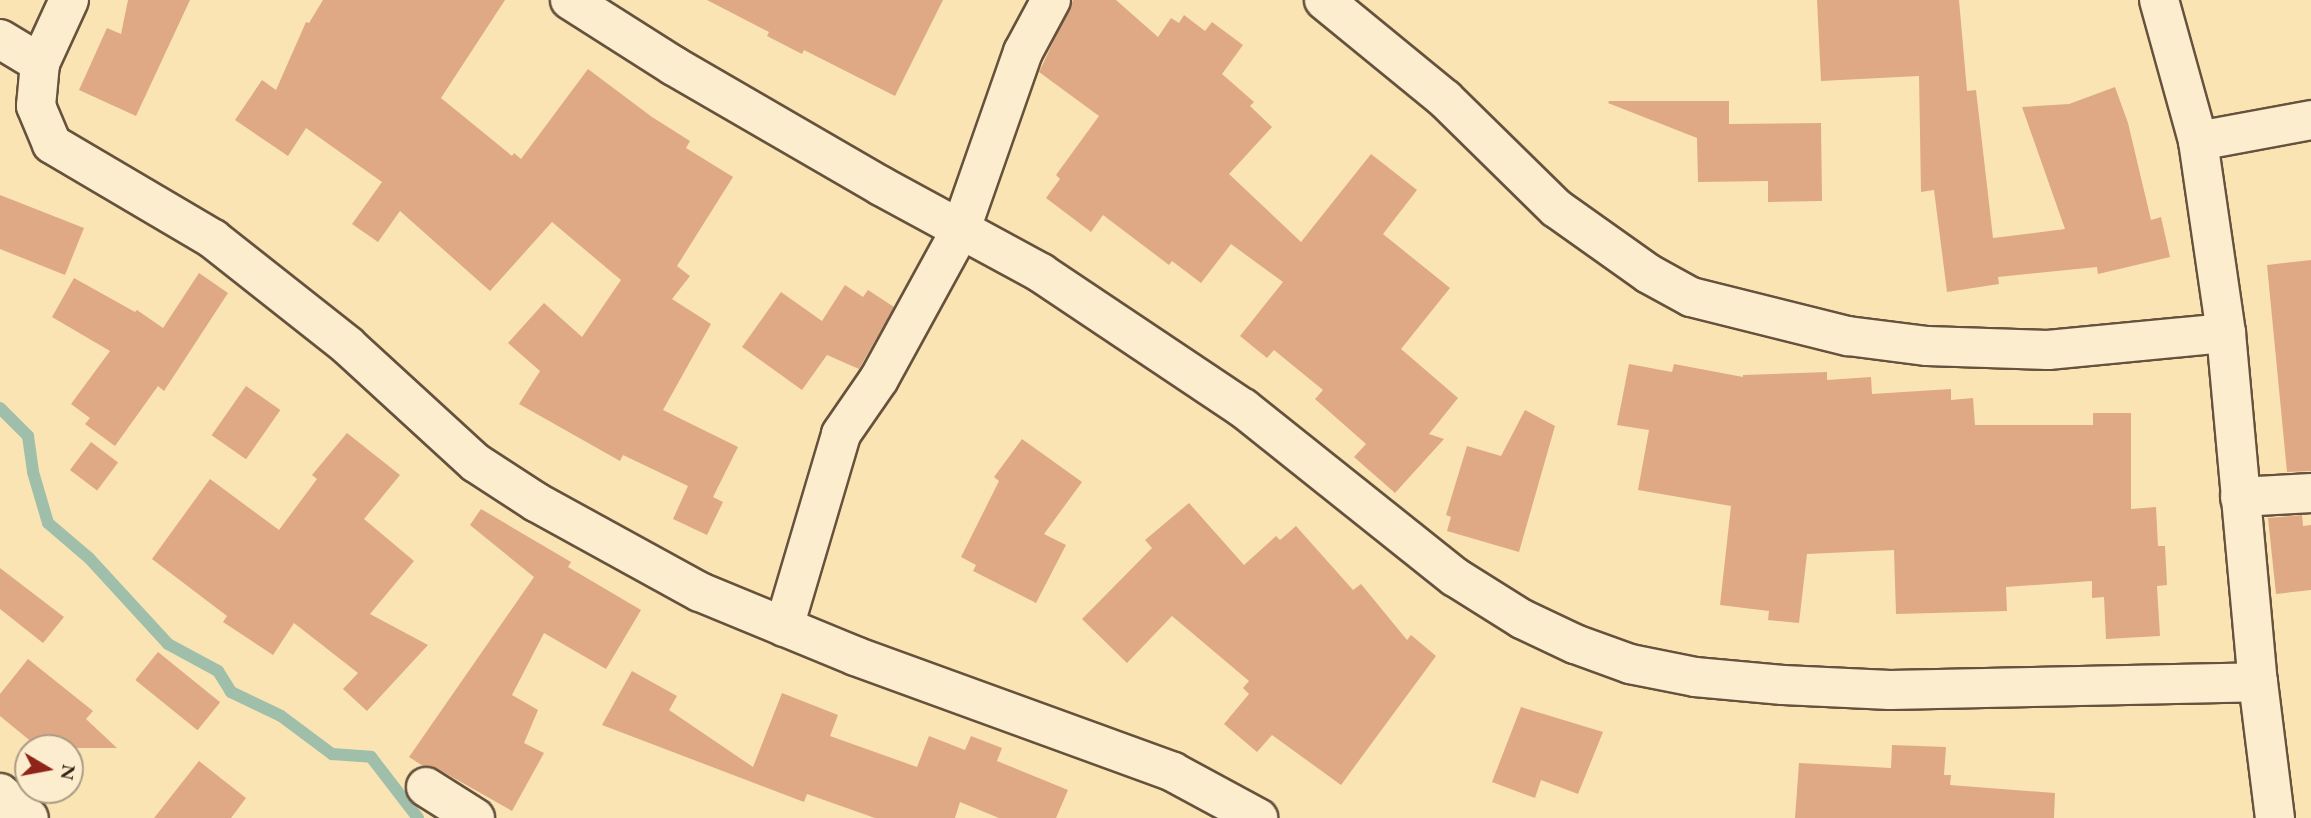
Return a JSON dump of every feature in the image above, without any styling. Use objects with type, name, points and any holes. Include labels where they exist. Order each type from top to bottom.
[{"type":"street","points":[[69,0],[40,63],[36,106],[52,144],[213,239],[346,345],[476,463],[536,502],[700,592],[784,628],[1174,772],[1258,818]]},
{"type":"street","points":[[570,0],[674,66],[1041,273],[1243,408],[1455,577],[1533,624],[1575,644],[1630,664],[1695,677],[1889,690],[2258,682]]},
{"type":"street","points":[[784,628],[841,435],[879,379],[961,229],[1023,52],[1051,0]]},
{"type":"street","points":[[1324,0],[1445,99],[1556,208],[1649,274],[1691,298],[1848,336],[1927,346],[2048,350],[2226,333]]},
{"type":"street","points":[[2159,0],[2199,141],[2226,333],[2258,682],[2275,818]]},
{"type":"street","points":[[0,39],[40,63]]},
{"type":"street","points":[[2199,141],[2311,120]]},
{"type":"street","points":[[2240,497],[2311,493]]},
{"type":"street","points":[[426,787],[475,818]]},
{"type":"street","points":[[0,793],[29,818]]},
{"type":"building","points":[[128,0],[190,0],[136,116],[79,90],[107,28],[121,34]]},
{"type":"building","points":[[323,0],[505,0],[441,98],[512,156],[514,153],[521,159],[588,69],[652,117],[690,141],[686,148],[733,177],[677,266],[690,276],[672,299],[711,324],[663,410],[738,447],[713,497],[723,502],[707,535],[673,519],[688,486],[623,455],[620,461],[519,404],[540,371],[508,343],[544,303],[582,337],[621,280],[552,222],[490,291],[400,211],[378,242],[352,224],[382,182],[306,128],[288,156],[235,120],[262,80],[276,90],[306,22],[309,23]]},
{"type":"building","points":[[707,0],[943,0],[895,96],[804,50],[802,54],[767,36],[769,32]]},
{"type":"building","points":[[1073,0],[1116,0],[1158,37],[1171,18],[1179,23],[1184,15],[1205,31],[1212,22],[1243,45],[1222,74],[1254,102],[1250,106],[1272,127],[1229,174],[1301,242],[1371,154],[1417,190],[1383,234],[1450,288],[1401,349],[1458,398],[1429,434],[1444,439],[1395,493],[1354,457],[1366,444],[1315,399],[1323,390],[1274,350],[1267,358],[1240,336],[1283,282],[1231,244],[1201,283],[1172,261],[1169,265],[1103,215],[1091,232],[1046,198],[1060,179],[1056,175],[1099,116],[1039,72]]},
{"type":"building","points":[[1817,0],[1959,0],[1967,91],[1976,90],[1993,238],[2065,229],[2022,107],[2069,104],[2115,87],[2128,123],[2151,220],[2161,217],[2170,257],[2098,274],[2097,267],[1998,277],[1999,284],[1947,292],[1934,190],[1921,192],[1919,76],[1821,81]]},
{"type":"building","points":[[1729,101],[1729,124],[1821,123],[1822,201],[1768,202],[1768,181],[1698,182],[1697,138],[1608,103]]},
{"type":"building","points":[[0,195],[84,228],[65,275],[0,249]]},
{"type":"building","points":[[2311,260],[2311,471],[2287,472],[2267,265]]},
{"type":"building","points":[[199,273],[228,293],[164,391],[158,386],[115,446],[85,424],[90,418],[71,404],[110,351],[52,317],[74,278],[135,312],[137,310],[163,328]]},
{"type":"building","points":[[845,285],[863,297],[868,290],[894,307],[859,369],[827,355],[802,390],[742,347],[781,292],[822,321]]},
{"type":"building","points":[[1629,364],[1672,372],[1674,364],[1743,377],[1827,372],[1827,380],[1871,377],[1872,394],[1951,389],[1951,400],[1973,398],[1975,425],[2093,425],[2093,413],[2131,413],[2131,509],[2156,507],[2158,546],[2165,546],[2167,585],[2157,586],[2160,636],[2106,639],[2104,597],[2092,598],[2092,581],[2006,587],[2007,611],[1896,614],[1894,550],[1807,554],[1799,623],[1768,620],[1769,611],[1720,605],[1731,506],[1638,490],[1649,430],[1617,425]]},
{"type":"building","points":[[246,386],[280,410],[246,459],[212,435]]},
{"type":"building","points":[[1525,410],[1555,426],[1519,552],[1447,531],[1451,517],[1446,515],[1467,446],[1501,456]]},
{"type":"building","points":[[347,433],[400,475],[364,519],[414,561],[370,614],[428,645],[367,711],[343,689],[358,673],[294,623],[273,655],[223,622],[227,616],[152,559],[210,479],[279,530],[317,479],[312,475]]},
{"type":"building","points":[[1022,439],[1082,482],[1044,534],[1066,545],[1036,603],[973,571],[976,565],[961,557],[999,481],[994,477]]},
{"type":"building","points":[[91,442],[118,462],[97,490],[70,470]]},
{"type":"building","points":[[1189,503],[1244,565],[1276,536],[1280,540],[1296,526],[1353,590],[1361,584],[1407,640],[1411,635],[1436,656],[1341,785],[1272,735],[1257,752],[1224,724],[1249,694],[1243,688],[1249,681],[1172,616],[1127,663],[1082,619],[1152,548],[1145,540]]},
{"type":"building","points":[[481,509],[571,562],[568,567],[641,610],[606,669],[544,633],[512,695],[538,710],[524,743],[544,753],[512,811],[438,769],[423,766],[409,757],[534,577],[470,525]]},
{"type":"building","points":[[2302,515],[2303,526],[2311,525],[2311,590],[2276,594],[2268,518]]},
{"type":"building","points":[[0,568],[64,617],[43,643],[0,609]]},
{"type":"building","points":[[158,652],[220,702],[198,730],[135,680]]},
{"type":"building","points":[[28,659],[93,711],[86,719],[117,748],[84,748],[84,734],[22,734],[0,716],[0,694]]},
{"type":"building","points":[[632,671],[677,696],[669,710],[753,767],[782,693],[838,715],[830,736],[917,767],[929,736],[965,750],[971,736],[1002,748],[997,761],[1068,790],[1056,818],[999,818],[960,802],[955,818],[875,818],[807,794],[804,802],[602,725]]},
{"type":"building","points":[[1521,707],[1603,732],[1578,794],[1541,780],[1535,798],[1492,782]]},
{"type":"building","points":[[1892,745],[1946,747],[1944,775],[1951,775],[1950,785],[2055,793],[2054,818],[1795,818],[1799,763],[1891,768]]},
{"type":"building","points":[[199,761],[246,798],[231,818],[154,818]]},
{"type":"waterway","points":[[0,408],[28,436],[33,472],[48,523],[89,558],[168,644],[218,671],[231,692],[281,716],[332,754],[371,757],[418,818]]}]
